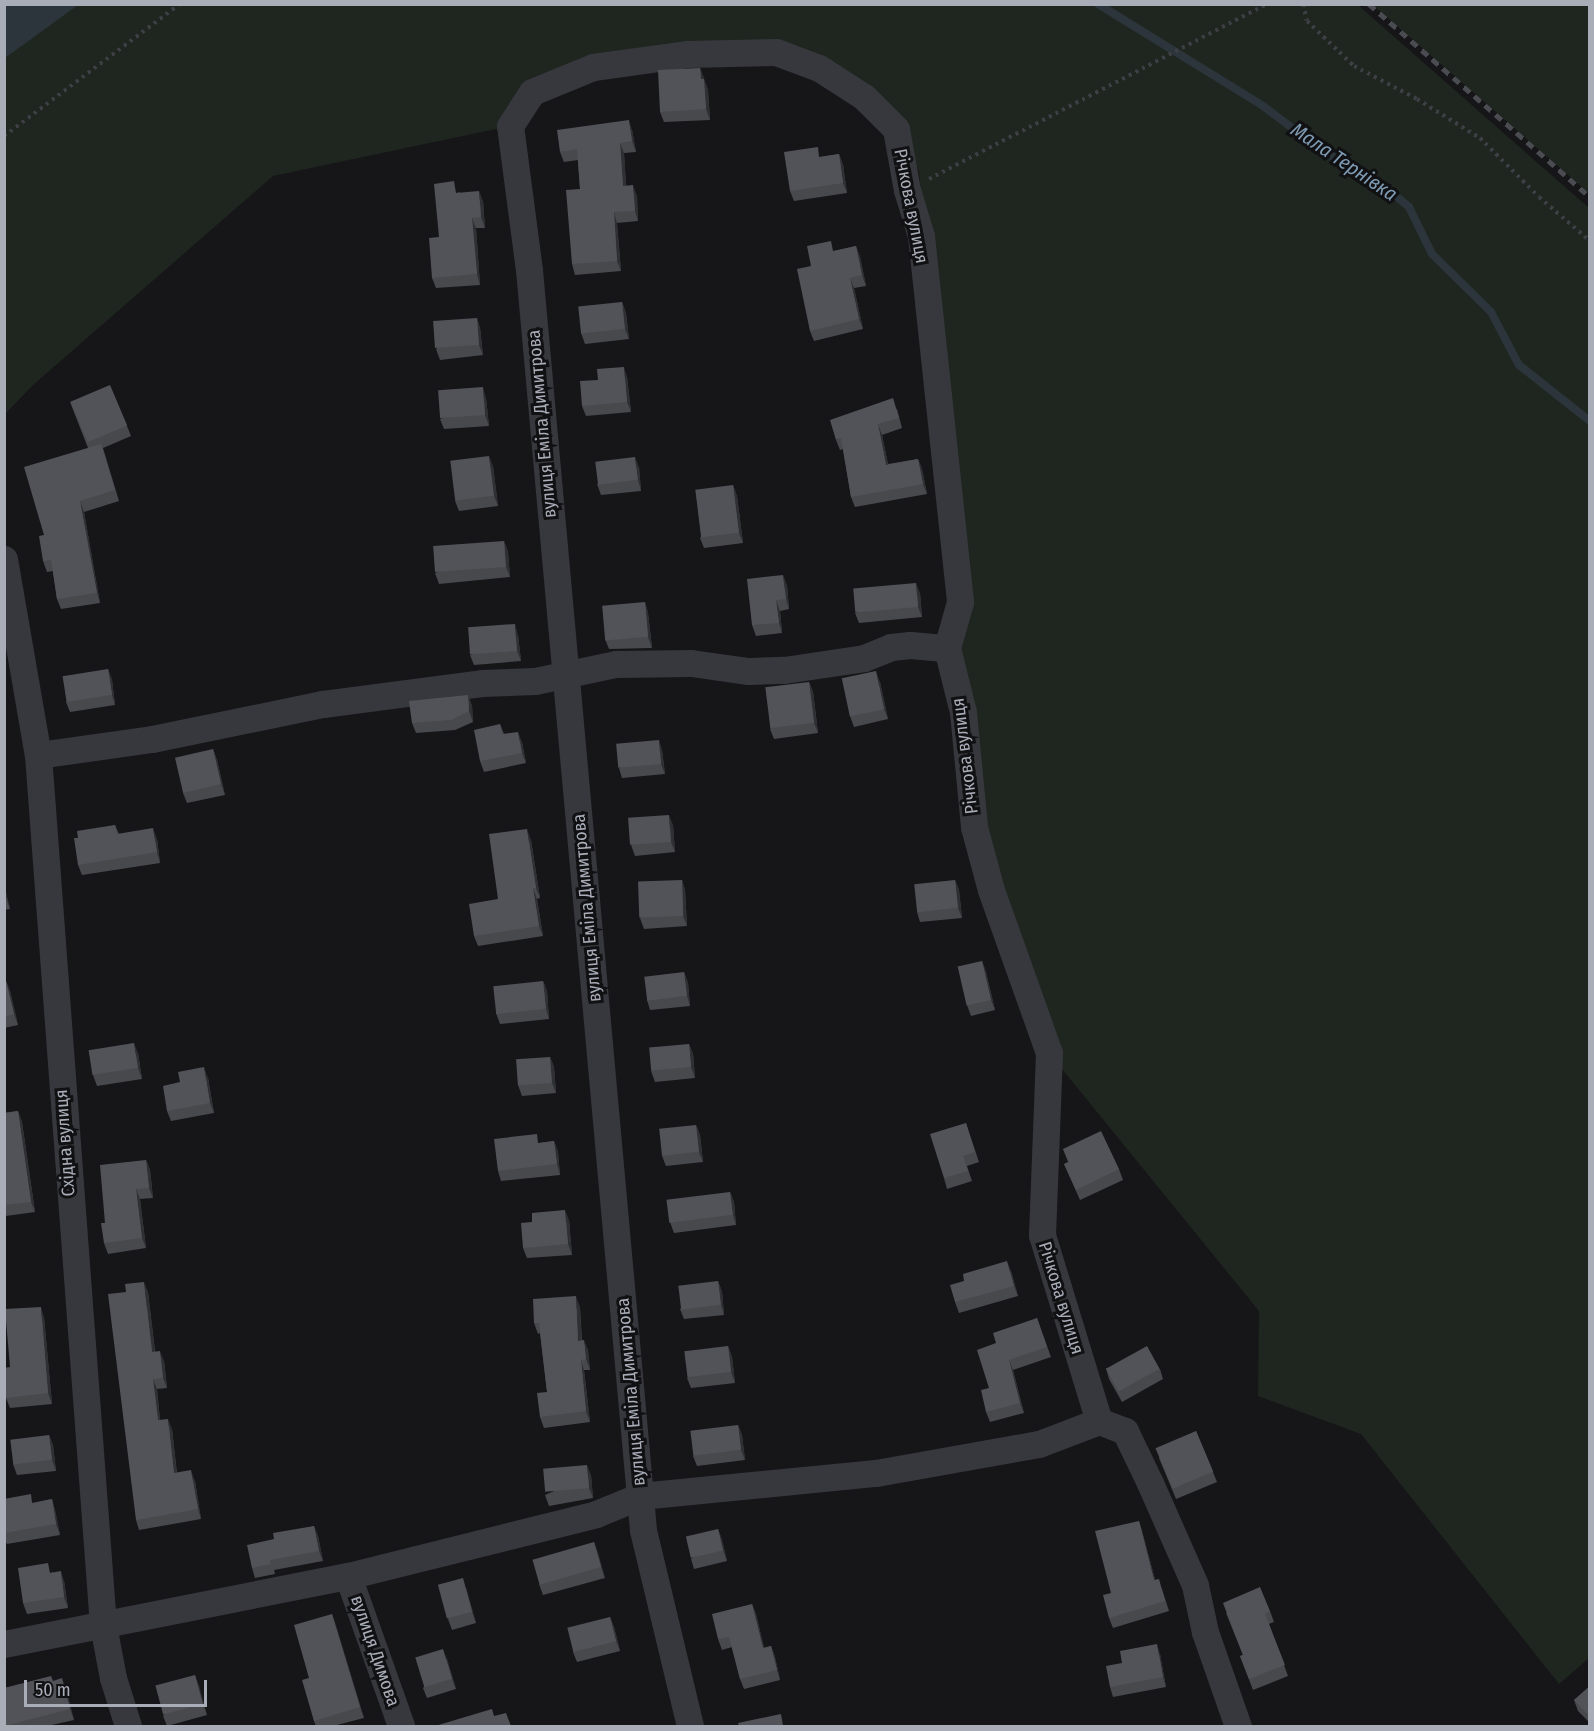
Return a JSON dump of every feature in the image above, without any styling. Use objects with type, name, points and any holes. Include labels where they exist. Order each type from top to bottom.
[{"type":"street","name":"Річкова вулиця","points":[[532,92],[593,67],[688,54],[776,52],[819,68],[864,97],[896,129],[907,190],[921,236],[941,446],[960,602],[946,648],[963,712],[974,827],[991,890],[1049,1053],[1042,1235],[1099,1420]]},
{"type":"street","name":"вулиця Еміла Димитрова","points":[[532,92],[510,126],[528,270],[643,1530],[690,1726]]},
{"type":"street","name":"Східна вулиця","points":[[4,559],[38,755],[103,1625],[113,1678],[128,1726]]},
{"type":"street","points":[[38,755],[152,739],[323,704],[482,683],[535,681],[627,664],[690,663],[748,671],[784,670],[864,658],[891,647],[910,645],[946,648]]},
{"type":"street","points":[[4,1644],[348,1576],[596,1515],[640,1496],[876,1473],[1039,1444],[1099,1420],[1125,1431],[1150,1483],[1195,1585],[1205,1632],[1238,1726]]},
{"type":"street","name":"вулиця Димова","points":[[348,1576],[401,1726]]},
{"type":"path","points":[[4,136],[180,4]]},
{"type":"path","points":[[907,190],[1267,4]]},
{"type":"path","points":[[1303,4],[1307,21],[1354,66],[1417,99],[1480,138],[1539,197],[1590,241]]},
{"type":"shaded area","points":[[5,4],[78,4],[78,5],[5,58]]},
{"type":"shaded area","points":[[78,4],[1358,5],[1589,208],[1589,1658],[1559,1684],[1361,1434],[1258,1396],[1259,1311],[1049,1053],[996,886],[954,652],[964,603],[919,172],[901,125],[821,63],[591,61],[510,126],[273,176],[33,385],[5,414],[4,58]]},
{"type":"shaded area","points":[[1373,5],[1589,5],[1589,193]]},
{"type":"building","points":[[700,68],[701,79],[704,79],[706,109],[660,112],[658,70]]},
{"type":"building","points":[[629,120],[632,141],[620,143],[623,186],[633,185],[635,211],[614,212],[617,261],[572,264],[566,190],[580,189],[577,149],[560,152],[557,130]]},
{"type":"building","points":[[818,147],[819,157],[839,154],[843,183],[790,191],[784,152]]},
{"type":"building","points":[[454,181],[456,193],[479,191],[481,217],[472,218],[477,274],[432,278],[429,238],[439,237],[434,184]]},
{"type":"building","points":[[831,241],[833,251],[856,246],[862,275],[850,278],[859,319],[810,331],[797,269],[811,266],[807,246]]},
{"type":"building","points":[[622,302],[625,329],[581,333],[578,307]]},
{"type":"building","points":[[477,318],[479,345],[435,348],[433,321]]},
{"type":"building","points":[[624,367],[627,402],[582,406],[580,381],[598,380],[597,369]]},
{"type":"building","points":[[110,385],[127,426],[88,442],[70,402]]},
{"type":"building","points":[[483,387],[485,415],[440,418],[438,390]]},
{"type":"building","points":[[893,398],[899,418],[878,424],[886,465],[918,459],[923,484],[851,497],[841,438],[836,440],[830,420]]},
{"type":"building","points":[[101,444],[115,490],[80,501],[97,593],[57,599],[51,560],[43,561],[39,536],[44,535],[24,467]]},
{"type":"building","points":[[489,456],[494,496],[455,500],[450,461]]},
{"type":"building","points":[[635,457],[638,480],[598,485],[595,462]]},
{"type":"building","points":[[733,485],[739,533],[701,537],[695,490]]},
{"type":"building","points":[[504,541],[506,567],[435,572],[433,546]]},
{"type":"building","points":[[783,575],[786,599],[776,600],[779,623],[752,625],[747,579]]},
{"type":"building","points":[[916,583],[918,607],[855,612],[853,588]]},
{"type":"building","points":[[645,602],[648,637],[605,641],[602,606]]},
{"type":"building","points":[[515,624],[517,651],[470,654],[468,627]]},
{"type":"building","points":[[108,669],[112,695],[67,702],[63,676]]},
{"type":"building","points":[[876,671],[884,709],[850,716],[842,678]]},
{"type":"building","points":[[809,682],[814,723],[770,728],[765,687]]},
{"type":"building","points":[[468,695],[469,711],[451,720],[412,723],[409,701]]},
{"type":"building","points":[[500,724],[502,734],[518,732],[522,753],[480,761],[474,730]]},
{"type":"building","points":[[659,740],[661,764],[618,768],[616,744]]},
{"type":"building","points":[[213,749],[221,784],[183,793],[175,758]]},
{"type":"building","points":[[669,815],[671,842],[630,845],[628,818]]},
{"type":"building","points":[[115,825],[117,834],[153,828],[157,852],[78,865],[74,838],[78,838],[77,831]]},
{"type":"building","points":[[527,829],[539,926],[474,936],[469,904],[498,899],[489,834]]},
{"type":"building","points":[[682,880],[683,916],[639,918],[638,882]]},
{"type":"building","points":[[955,880],[958,908],[917,912],[914,884]]},
{"type":"building","points":[[982,961],[991,1000],[967,1006],[958,967]]},
{"type":"building","points":[[684,972],[687,996],[647,1001],[644,977]]},
{"type":"building","points":[[4,981],[6,981],[14,1014],[4,1017]]},
{"type":"building","points":[[543,981],[546,1009],[496,1014],[493,986]]},
{"type":"building","points":[[134,1043],[138,1068],[92,1075],[89,1050]]},
{"type":"building","points":[[689,1044],[691,1067],[651,1070],[649,1047]]},
{"type":"building","points":[[550,1057],[552,1083],[518,1085],[516,1059]]},
{"type":"building","points":[[204,1067],[210,1103],[167,1111],[163,1086],[180,1082],[178,1072]]},
{"type":"building","points":[[18,1111],[31,1202],[4,1205],[4,1113]]},
{"type":"building","points":[[966,1123],[975,1152],[963,1156],[968,1171],[944,1178],[930,1134]]},
{"type":"building","points":[[696,1125],[699,1152],[662,1156],[659,1129]]},
{"type":"building","points":[[1101,1131],[1119,1169],[1076,1190],[1064,1164],[1069,1162],[1063,1149]]},
{"type":"building","points":[[537,1134],[538,1143],[554,1141],[557,1164],[498,1171],[494,1139]]},
{"type":"building","points":[[146,1160],[149,1188],[136,1189],[142,1238],[104,1243],[101,1223],[105,1223],[100,1165]]},
{"type":"building","points":[[730,1192],[733,1215],[669,1223],[666,1200]]},
{"type":"building","points":[[565,1210],[568,1244],[523,1248],[521,1223],[532,1222],[532,1213]]},
{"type":"building","points":[[1007,1261],[1014,1286],[955,1302],[950,1285],[964,1281],[963,1274]]},
{"type":"building","points":[[718,1281],[721,1305],[681,1310],[678,1286]]},
{"type":"building","points":[[144,1282],[152,1352],[160,1351],[163,1378],[153,1379],[158,1420],[168,1419],[174,1473],[191,1470],[198,1509],[136,1520],[108,1294],[126,1292],[125,1284]]},
{"type":"building","points":[[576,1296],[578,1341],[584,1340],[586,1359],[581,1360],[586,1411],[540,1417],[537,1393],[547,1392],[539,1323],[534,1323],[533,1299]]},
{"type":"building","points":[[41,1307],[48,1393],[6,1398],[4,1368],[10,1367],[5,1309]]},
{"type":"building","points":[[1037,1318],[1047,1347],[1009,1360],[1020,1403],[986,1412],[981,1390],[989,1388],[977,1350],[996,1343],[993,1333]]},
{"type":"building","points":[[728,1346],[731,1372],[687,1377],[684,1351]]},
{"type":"building","points":[[1147,1346],[1160,1369],[1118,1392],[1106,1369]]},
{"type":"building","points":[[738,1425],[741,1450],[693,1456],[690,1431]]},
{"type":"building","points":[[1196,1431],[1213,1472],[1173,1489],[1155,1448]]},
{"type":"building","points":[[49,1435],[52,1460],[13,1465],[10,1440]]},
{"type":"building","points":[[587,1465],[589,1488],[545,1492],[543,1469]]},
{"type":"building","points":[[31,1494],[32,1503],[52,1499],[56,1524],[4,1533],[4,1499]]},
{"type":"building","points":[[1139,1521],[1154,1580],[1159,1579],[1165,1601],[1109,1618],[1103,1595],[1111,1593],[1095,1531]]},
{"type":"building","points":[[314,1526],[319,1551],[270,1560],[271,1564],[252,1568],[247,1545],[274,1539],[273,1533]]},
{"type":"building","points":[[718,1529],[723,1550],[691,1558],[686,1536]]},
{"type":"building","points":[[594,1542],[601,1567],[540,1585],[532,1560]]},
{"type":"building","points":[[48,1563],[50,1573],[61,1571],[64,1597],[23,1603],[18,1568]]},
{"type":"building","points":[[463,1578],[472,1612],[447,1619],[438,1585]]},
{"type":"building","points":[[1260,1587],[1270,1611],[1265,1614],[1285,1665],[1249,1679],[1240,1656],[1243,1655],[1223,1603]]},
{"type":"building","points":[[752,1604],[763,1648],[771,1646],[777,1670],[740,1679],[729,1637],[718,1639],[712,1614]]},
{"type":"building","points":[[332,1614],[360,1707],[314,1721],[302,1680],[309,1678],[294,1625]]},
{"type":"building","points":[[610,1617],[616,1641],[573,1652],[567,1628]]},
{"type":"building","points":[[1157,1644],[1163,1677],[1110,1687],[1106,1666],[1122,1663],[1120,1651]]},
{"type":"building","points":[[443,1649],[452,1679],[424,1687],[415,1657]]},
{"type":"building","points":[[195,1675],[203,1704],[163,1715],[155,1686]]},
{"type":"building","points":[[51,1676],[53,1681],[62,1678],[70,1709],[4,1726],[4,1688]]},
{"type":"building","points":[[1590,1686],[1590,1717],[1574,1700]]},
{"type":"building","points":[[492,1709],[494,1716],[506,1713],[511,1726],[435,1726]]},
{"type":"building","points":[[781,1714],[783,1726],[739,1726],[738,1723]]},
{"type":"waterway","name":"Мала Тернівка","points":[[1098,4],[1263,106],[1324,152],[1374,178],[1409,207],[1432,254],[1491,312],[1519,365],[1590,421]]},
{"type":"railway","points":[[1369,4],[1590,197]]}]
